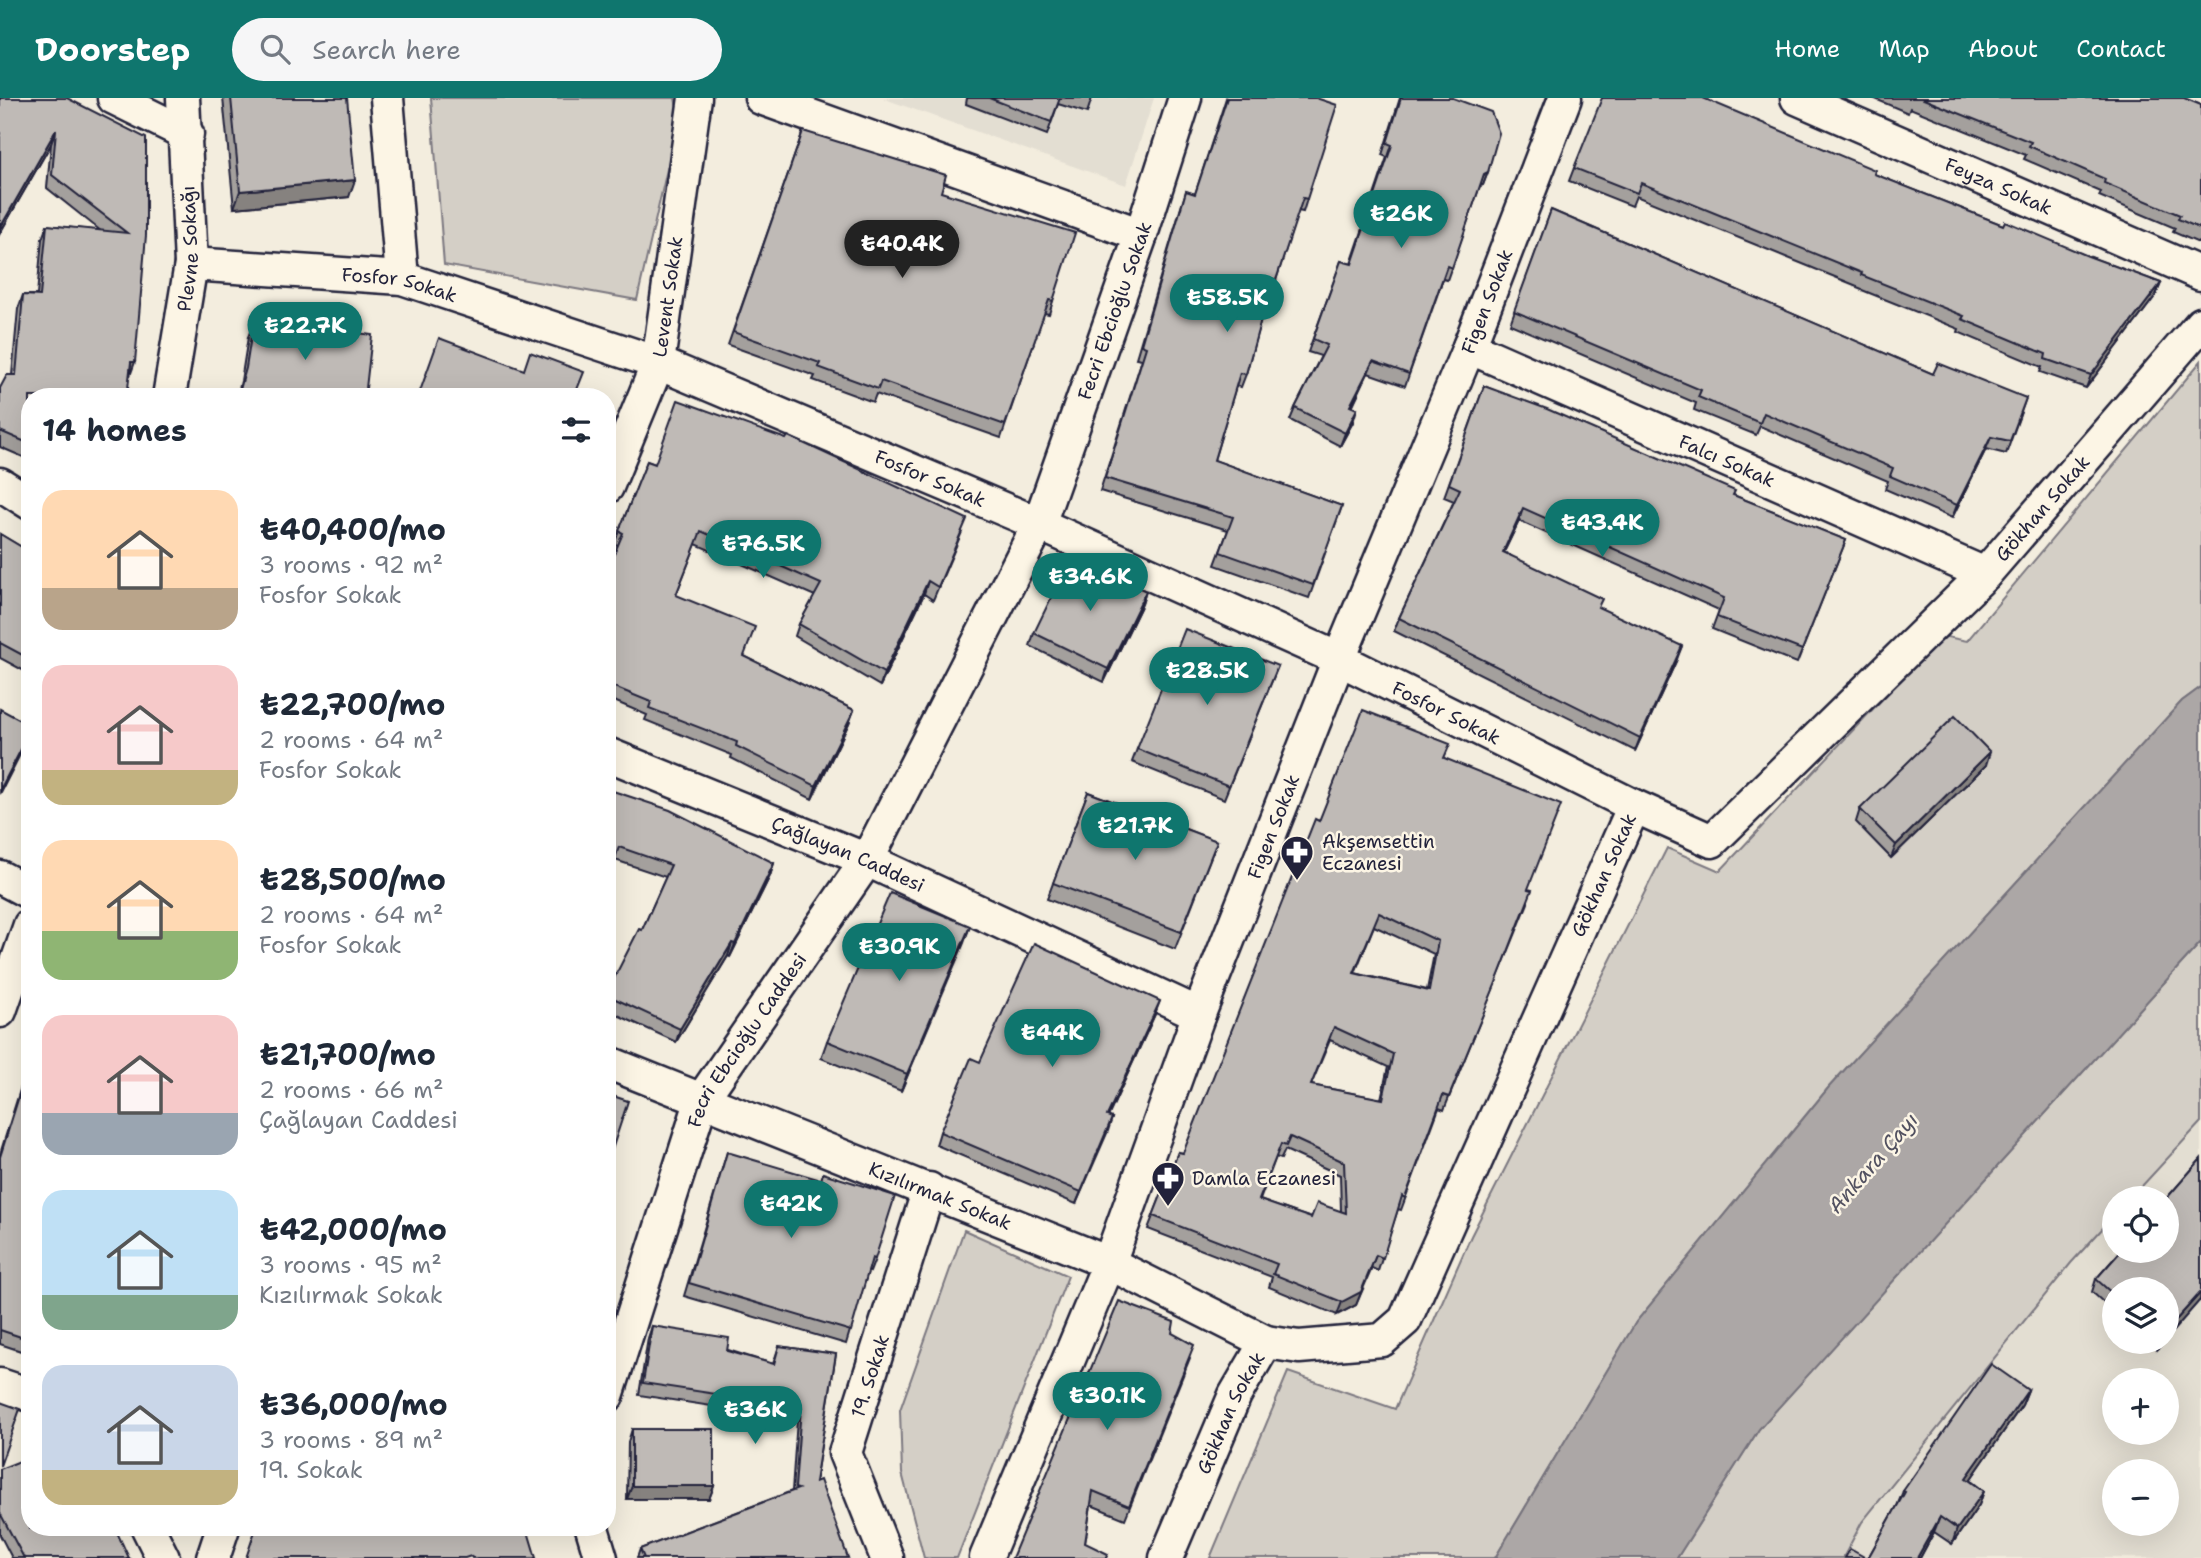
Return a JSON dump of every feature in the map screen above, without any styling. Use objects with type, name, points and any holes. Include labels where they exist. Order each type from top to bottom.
[{"type":"street","points":[[114,98],[187,134]]},
{"type":"street","name":"Plevne Sokağı","points":[[170,388],[191,264],[187,134],[183,98]]},
{"type":"street","points":[[387,98],[402,278]]},
{"type":"street","name":"Levent Sokak","points":[[616,465],[658,363],[695,98]]},
{"type":"street","points":[[761,98],[1141,234]]},
{"type":"street","name":"Fecri Ebcioğlu Sokak","points":[[1039,524],[1141,234],[1185,98]]},
{"type":"street","name":"Figen Sokak","points":[[986,1558],[1109,1263],[1199,1014],[1339,659],[1469,347],[1565,98]]},
{"type":"street","name":"Feyza Sokak","points":[[1797,98],[2201,274]]},
{"type":"street","name":"Fosfor Sokak","points":[[191,264],[402,278],[658,363],[1039,524],[1339,659],[1634,806]]},
{"type":"street","name":"Gökhan Sokak","points":[[1166,1558],[1235,1395],[1266,1342],[1299,1347],[1382,1340],[1405,1320],[1634,806],[1712,841],[1985,574],[2201,324]]},
{"type":"street","name":"Falcı Sokak","points":[[1469,347],[1985,574]]},
{"type":"street","points":[[0,484],[21,497]]},
{"type":"street","name":"Fecri Ebcioğlu Caddesi","points":[[616,1368],[702,1099],[867,860],[1039,524]]},
{"type":"street","name":"Çağlayan Caddesi","points":[[616,758],[867,860],[1199,1014]]},
{"type":"street","points":[[0,877],[21,888]]},
{"type":"street","points":[[0,1011],[21,951]]},
{"type":"street","name":"Kızılırmak Sokak","points":[[616,1066],[1109,1263],[1266,1342]]},
{"type":"street","name":"19. Sokak","points":[[887,1558],[845,1453],[929,1189]]},
{"type":"street","points":[[0,1385],[21,1392]]},
{"type":"street","points":[[152,1536],[163,1558]]},
{"type":"street","points":[[213,1558],[220,1536]]},
{"type":"street","points":[[594,1536],[601,1558]]},
{"type":"shaded area","points":[[431,98],[675,98],[679,117],[637,300],[444,265]]},
{"type":"shaded area","points":[[882,98],[1154,98],[1126,185]]},
{"type":"shaded area","points":[[2201,361],[2201,687],[2182,701],[1829,1087],[1636,1322],[1495,1558],[1210,1558],[1288,1372],[1395,1409],[1471,1236],[1667,848],[1720,871],[1942,636],[1967,641]]},
{"type":"shaded area","points":[[2201,942],[2201,1122],[2142,1186],[2102,1186],[2102,1229],[2071,1263],[1862,1522],[1843,1558],[1677,1558],[1759,1429]]},
{"type":"shaded area","points":[[2201,1122],[2201,1558],[1843,1558],[1862,1522],[2071,1263],[2102,1229],[2102,1263],[2179,1263],[2179,1186],[2142,1186]]},
{"type":"shaded area","points":[[964,1230],[1068,1276],[957,1558],[924,1558],[902,1473],[900,1410]]},
{"type":"water","name":"Ankara Çayı","points":[[2201,687],[2201,942],[1759,1429],[1677,1558],[1495,1558],[1636,1322],[1829,1087],[2182,701]]},
{"type":"building","points":[[0,98],[67,98],[146,138],[146,235],[135,362],[131,362],[128,388],[21,388],[21,440],[0,431],[0,388],[7,375],[16,375],[23,295],[40,296],[47,225],[127,233],[52,175],[56,130],[0,228]]},
{"type":"building","points":[[231,98],[347,98],[355,180],[240,191]]},
{"type":"building","points":[[989,98],[1060,98],[1051,122]]},
{"type":"building","points":[[1227,98],[1316,98],[1337,105],[1307,199],[1303,198],[1276,280],[1272,279],[1246,374],[1240,373],[1214,460],[1342,506],[1313,585],[1220,552],[1233,517],[1105,478],[1146,347],[1141,345],[1186,191],[1195,194]]},
{"type":"building","points":[[1401,98],[1453,98],[1491,112],[1499,133],[1488,172],[1484,174],[1452,268],[1447,266],[1409,374],[1373,361],[1350,406],[1357,409],[1345,433],[1295,408],[1327,345],[1313,339],[1341,261],[1352,264],[1392,145],[1387,143]]},
{"type":"building","points":[[1602,98],[1703,98],[1875,170],[1874,174],[2003,225],[2005,221],[2161,283],[2091,375],[2045,359],[2046,354],[1962,319],[1964,316],[1641,183],[1637,193],[1574,168]]},
{"type":"building","points":[[1921,98],[2184,98],[2201,105],[2201,229],[2178,219],[2180,215],[2104,183],[2105,179],[2029,146],[2031,142]]},
{"type":"building","points":[[803,131],[946,175],[941,192],[1075,233],[1053,301],[1049,300],[1005,425],[881,381],[878,389],[818,367],[820,363],[733,332]]},
{"type":"building","points":[[1551,210],[1933,374],[1938,363],[2026,398],[2010,441],[1991,437],[1957,505],[1890,476],[1893,468],[1764,413],[1760,423],[1698,397],[1701,390],[1514,311]]},
{"type":"building","points":[[264,319],[372,335],[366,388],[240,388],[253,324]]},
{"type":"building","points":[[439,338],[524,370],[530,352],[584,372],[578,388],[421,388]]},
{"type":"building","points":[[1484,386],[1547,409],[1735,491],[1733,495],[1846,540],[1802,650],[1717,617],[1724,598],[1523,508],[1503,552],[1602,599],[1598,607],[1682,646],[1640,738],[1399,618],[1460,489],[1449,484]]},
{"type":"building","points":[[678,400],[786,439],[788,436],[967,519],[938,587],[928,581],[884,673],[799,624],[821,584],[701,531],[676,595],[755,627],[744,656],[854,710],[816,786],[736,746],[737,742],[649,708],[651,702],[616,688],[616,550],[623,533],[619,531],[647,461],[655,464]]},
{"type":"building","points":[[0,534],[21,547],[21,654],[0,643]]},
{"type":"building","points":[[1088,563],[1146,591],[1108,669],[1034,633],[1065,569]]},
{"type":"building","points":[[1185,629],[1278,666],[1229,786],[1137,749]]},
{"type":"building","points":[[0,709],[21,720],[21,749],[0,790]]},
{"type":"building","points":[[1363,710],[1450,744],[1444,758],[1561,805],[1495,985],[1449,1097],[1443,1095],[1405,1198],[1402,1196],[1383,1258],[1376,1255],[1361,1292],[1342,1302],[1273,1274],[1277,1264],[1153,1216],[1178,1152],[1183,1153],[1315,819],[1319,821]],"holes":[[[1379,913],[1438,941],[1429,991],[1354,973]],[[1334,1027],[1393,1054],[1383,1099],[1311,1085]],[[1290,1137],[1344,1162],[1346,1213],[1317,1203],[1311,1218],[1259,1200],[1281,1144],[1286,1146]]]},
{"type":"building","points":[[1955,716],[1990,752],[1896,845],[1860,809]]},
{"type":"building","points":[[616,792],[670,810],[774,863],[735,944],[732,943],[680,1029],[616,999],[616,974],[639,929],[642,930],[671,865],[619,847],[616,856]]},
{"type":"building","points":[[1088,792],[1217,841],[1181,932],[1053,883]]},
{"type":"building","points":[[890,893],[970,926],[907,1074],[827,1041]]},
{"type":"building","points":[[1034,943],[1160,1001],[1107,1116],[1112,1118],[1081,1192],[940,1132],[971,1058],[980,1062]]},
{"type":"building","points":[[21,1090],[21,1337],[0,1330],[0,1157]]},
{"type":"building","points":[[616,1097],[628,1101],[616,1138]]},
{"type":"building","points":[[727,1152],[821,1180],[823,1173],[895,1196],[875,1259],[872,1258],[851,1331],[689,1283]]},
{"type":"building","points":[[2201,1159],[2201,1292],[2179,1317],[2179,1277],[2102,1277],[2102,1284],[2096,1279],[2110,1263],[2179,1263],[2177,1186]]},
{"type":"building","points":[[1119,1301],[1174,1322],[1172,1333],[1194,1345],[1129,1506],[1093,1491],[1085,1543],[1108,1554],[1106,1558],[1012,1558]]},
{"type":"building","points":[[652,1326],[729,1338],[727,1351],[774,1364],[779,1346],[836,1354],[815,1482],[820,1480],[848,1558],[644,1558],[640,1549],[798,1489],[795,1488],[801,1407],[643,1383]]},
{"type":"building","points":[[1991,1364],[2028,1390],[1966,1478],[1984,1491],[1957,1529],[1940,1517],[1917,1558],[1868,1558],[1905,1492],[1903,1491]]},
{"type":"building","points":[[0,1402],[20,1409],[0,1466]]},
{"type":"building","points":[[632,1429],[714,1429],[714,1486],[632,1486]]},
{"type":"building","points":[[21,1461],[21,1536],[119,1536],[129,1558],[24,1558],[0,1513],[0,1469]]},
{"type":"building","points":[[253,1536],[529,1536],[536,1558],[471,1556],[246,1558]]},
{"type":"building","points":[[1850,1549],[1866,1558],[1845,1558]]},
{"type":"place","name":"Akşemsettin Eczanesi","points":[[1297,882]]},
{"type":"place","name":"Damla Eczanesi","points":[[1168,1208]]}]
